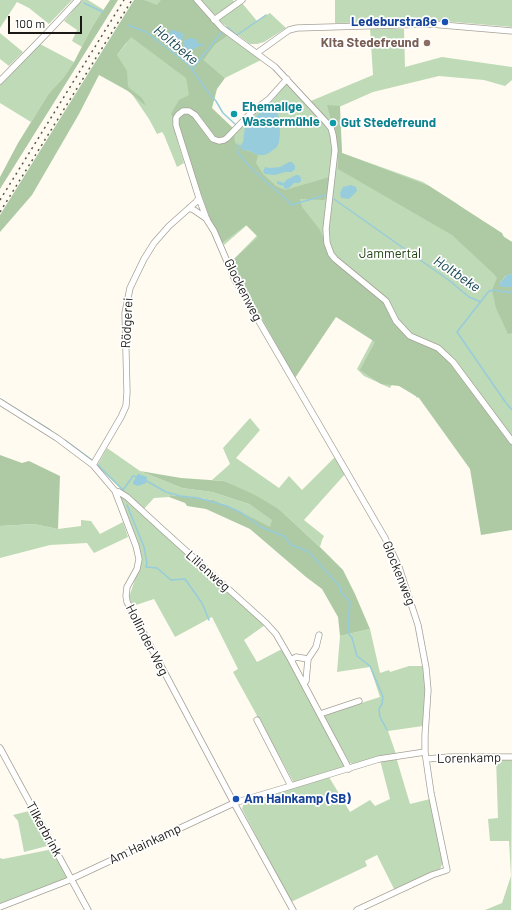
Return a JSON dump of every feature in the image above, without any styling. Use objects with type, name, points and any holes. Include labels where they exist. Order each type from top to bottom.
[{"type":"street","points":[[0,80],[78,0]]},
{"type":"street","points":[[196,0],[214,20],[230,34],[275,67],[331,128],[335,150],[326,229],[327,243],[331,254],[335,259],[386,301],[396,321],[410,336],[438,348],[453,362],[512,441]]},
{"type":"street","points":[[214,20],[242,0]]},
{"type":"street","points":[[257,53],[289,30],[297,28],[430,24],[512,31]]},
{"type":"street","name":"Glockenweg","points":[[287,79],[269,99],[252,112],[228,138],[224,140],[218,141],[213,139],[192,112],[183,111],[178,115],[176,118],[176,125],[198,198],[240,291],[367,505],[398,567],[414,610],[426,668],[428,690],[425,752],[431,793],[447,870],[432,875],[357,910]]},
{"type":"street","name":"Rödgerei","points":[[93,466],[121,418],[126,406],[128,392],[125,318],[130,288],[144,259],[154,243],[198,198]]},
{"type":"street","name":"Glockenweg","points":[[189,208],[207,220]]},
{"type":"street","name":"Hollinder Weg","points":[[0,402],[57,438],[93,466],[115,491],[138,553],[137,569],[126,591],[127,602],[293,910]]},
{"type":"street","name":"Lilienweg","points":[[115,491],[127,497],[266,623],[280,640],[349,768]]},
{"type":"street","points":[[304,684],[306,681],[308,659],[316,647],[319,636]]},
{"type":"street","points":[[291,660],[296,657],[308,659]]},
{"type":"street","points":[[320,714],[358,701]]},
{"type":"street","points":[[257,720],[291,786]]},
{"type":"street","name":"Tilkerbrink","points":[[0,748],[88,910]]},
{"type":"street","name":"Am Hainkamp","points":[[0,906],[71,879],[234,803],[380,759],[425,752]]},
{"type":"street","name":"Lorenkamp","points":[[427,759],[449,757],[512,757]]},
{"type":"green space","points":[[0,0],[72,0],[49,24],[29,8],[17,2],[0,28]]},
{"type":"green space","points":[[82,0],[88,0],[104,10],[92,27],[82,47],[72,41],[77,30],[64,21]]},
{"type":"green space","points":[[110,0],[118,0],[0,189],[0,177],[18,143],[49,93],[63,78],[74,62],[92,27]]},
{"type":"green space","points":[[134,0],[144,0],[157,5],[161,0],[194,0],[212,21],[229,35],[215,45],[204,60],[225,78],[217,89],[212,108],[233,128],[235,142],[237,145],[241,145],[240,146],[246,150],[258,155],[256,163],[263,174],[276,186],[285,190],[330,177],[325,200],[300,199],[302,207],[320,230],[329,255],[386,303],[396,325],[436,350],[452,363],[512,443],[512,530],[481,535],[470,469],[419,398],[399,386],[381,384],[360,370],[375,342],[336,317],[295,378],[231,262],[258,237],[246,225],[222,243],[210,219],[178,128],[171,114],[179,100],[189,95],[186,78],[131,37],[117,55],[127,71],[128,87],[142,98],[146,106],[128,91],[99,75],[79,114],[32,195],[0,232],[0,215]]},
{"type":"green space","name":"Jammertal","points":[[144,0],[190,0],[199,58],[199,110],[227,141],[256,112],[273,100],[286,83],[306,103],[373,75],[370,28],[404,29],[405,67],[442,57],[512,67],[512,80],[505,86],[484,80],[439,76],[373,92],[339,107],[342,153],[423,182],[512,242],[512,503],[475,478],[436,371],[417,398],[399,373],[390,388],[364,376],[357,369],[375,335],[331,312],[293,375],[239,281],[231,262],[275,217],[269,206],[224,245],[176,136],[184,163],[177,167],[164,135],[162,132],[157,134],[149,119],[131,93],[96,71],[117,55],[126,44],[145,1]]},
{"type":"green space","points":[[201,0],[233,0],[235,3],[242,3],[257,21],[270,13],[286,28],[264,42],[250,44],[222,23]]},
{"type":"green space","points":[[335,0],[512,0],[512,27],[442,21],[335,23]]},
{"type":"green space","points":[[0,33],[23,52],[9,66],[0,59]]},
{"type":"green space","points":[[229,35],[263,59],[225,78],[204,60],[215,45]]},
{"type":"green space","points":[[40,44],[74,62],[63,78],[49,93],[31,122],[0,103],[0,85],[7,75]]},
{"type":"green space","points":[[327,105],[340,106],[342,153],[429,186],[502,233],[504,237],[512,242],[512,275],[510,274],[505,276],[500,282],[501,287],[512,287],[512,333],[508,334],[496,308],[492,290],[497,278],[494,274],[452,235],[338,169],[338,145]]},
{"type":"green space","points":[[250,418],[260,430],[236,458],[279,488],[289,476],[302,490],[336,456],[346,473],[304,520],[324,536],[320,547],[279,509],[224,481],[212,480],[230,464],[223,448]]},
{"type":"green space","points":[[107,448],[140,471],[182,488],[212,492],[249,504],[273,520],[270,528],[241,512],[214,500],[170,495],[169,497],[154,498],[143,510],[97,466]]},
{"type":"green space","points":[[0,455],[22,463],[29,461],[60,476],[58,529],[34,524],[0,526]]},
{"type":"green space","points":[[140,471],[181,478],[224,481],[253,494],[279,509],[343,570],[370,629],[340,636],[338,617],[322,589],[250,529],[206,509],[187,506],[185,503],[169,497],[170,495],[214,500],[270,527],[272,520],[249,504],[212,492],[182,488]]},
{"type":"green space","points":[[119,494],[265,625],[244,640],[257,662],[282,649],[344,761],[345,765],[342,768],[294,783],[233,672],[238,669],[212,617],[175,637],[154,599],[133,606],[129,598],[140,565],[141,554]]},
{"type":"green space","points":[[81,520],[91,521],[100,534],[123,522],[128,537],[94,553],[87,543],[50,545],[0,558],[0,526],[34,524],[58,529],[81,526]]},
{"type":"green space","points":[[370,629],[380,673],[389,670],[390,672],[409,666],[423,666],[425,678],[425,700],[423,726],[388,731],[396,754],[353,764],[350,763],[323,715],[380,697],[370,667],[337,672],[340,636]]},
{"type":"green space","points":[[396,757],[410,804],[430,799],[443,862],[440,869],[394,889],[377,855],[365,861],[367,866],[291,902],[242,809],[244,802],[329,777],[350,812],[370,800],[375,806],[390,799],[380,760]]},
{"type":"green space","points":[[496,758],[512,758],[511,910],[485,910],[502,903],[511,876],[509,841],[490,841],[488,819],[498,818]]},
{"type":"green space","points":[[33,810],[50,844],[24,852],[18,821],[13,815]]},
{"type":"green space","points":[[53,849],[68,876],[66,880],[0,905],[0,858],[3,859]]},
{"type":"water","points":[[171,30],[184,34],[181,41],[169,37],[168,35]]},
{"type":"water","points":[[190,38],[196,39],[199,44],[204,44],[204,46],[199,46],[192,50],[184,48],[184,40]]},
{"type":"water","points":[[269,105],[275,106],[279,118],[280,133],[277,147],[264,155],[258,155],[247,150],[243,151],[240,146],[243,142],[245,127]]},
{"type":"water","points":[[292,162],[295,166],[295,169],[292,172],[285,172],[275,175],[265,174],[263,172],[265,167],[280,167]]},
{"type":"water","points":[[299,175],[301,181],[299,183],[294,183],[289,188],[284,189],[284,186],[277,184],[277,181],[284,183],[286,180]]},
{"type":"water","points":[[351,185],[356,187],[357,191],[349,199],[341,198],[340,193],[343,187]]},
{"type":"water","points":[[508,274],[512,275],[512,287],[501,287],[499,284]]},
{"type":"water","points":[[138,474],[147,477],[146,483],[138,486],[133,484]]},
{"type":"waterway","name":"Holtbeke","points":[[84,3],[103,12]]},
{"type":"waterway","points":[[227,27],[237,35],[266,15]]},
{"type":"waterway","name":"Holtbeke","points":[[128,25],[146,32],[188,64],[216,101],[223,113],[235,124]]},
{"type":"waterway","points":[[192,69],[222,32]]},
{"type":"waterway","name":"Holtbeke","points":[[238,144],[237,151],[239,154],[254,171],[291,205],[326,195]]},
{"type":"waterway","name":"Holtbeke","points":[[334,199],[450,281],[469,297],[481,302]]},
{"type":"waterway","points":[[512,291],[508,293],[506,291],[489,291],[457,332],[512,410]]},
{"type":"waterway","points":[[0,399],[50,430]]},
{"type":"waterway","points":[[65,440],[92,460]]},
{"type":"waterway","points":[[98,465],[123,490],[133,476],[138,477]]},
{"type":"waterway","points":[[145,480],[166,492],[180,496],[198,498],[227,506],[242,513],[261,527],[284,536],[291,545],[308,551],[341,588],[340,591],[350,602],[348,616],[349,634],[352,638],[357,656],[370,666],[383,697],[382,704],[379,709],[380,717],[387,730]]},
{"type":"waterway","points":[[127,505],[144,547],[147,563],[146,567],[157,568],[171,580],[185,579],[202,603],[209,620]]},
{"type":"railway","points":[[0,200],[124,0]]},
{"type":"railway","points":[[0,212],[132,0]]},
{"type":"place","name":"Ledeburstraße","points":[[445,22]]},
{"type":"place","name":"Kita Stedefreund","points":[[427,43]]},
{"type":"place","name":"Ehemalige Wassermühle","points":[[234,114]]},
{"type":"place","name":"Gut Stedefreund","points":[[333,123]]},
{"type":"place","name":"Am Hainkamp (SB)","points":[[236,799]]}]
